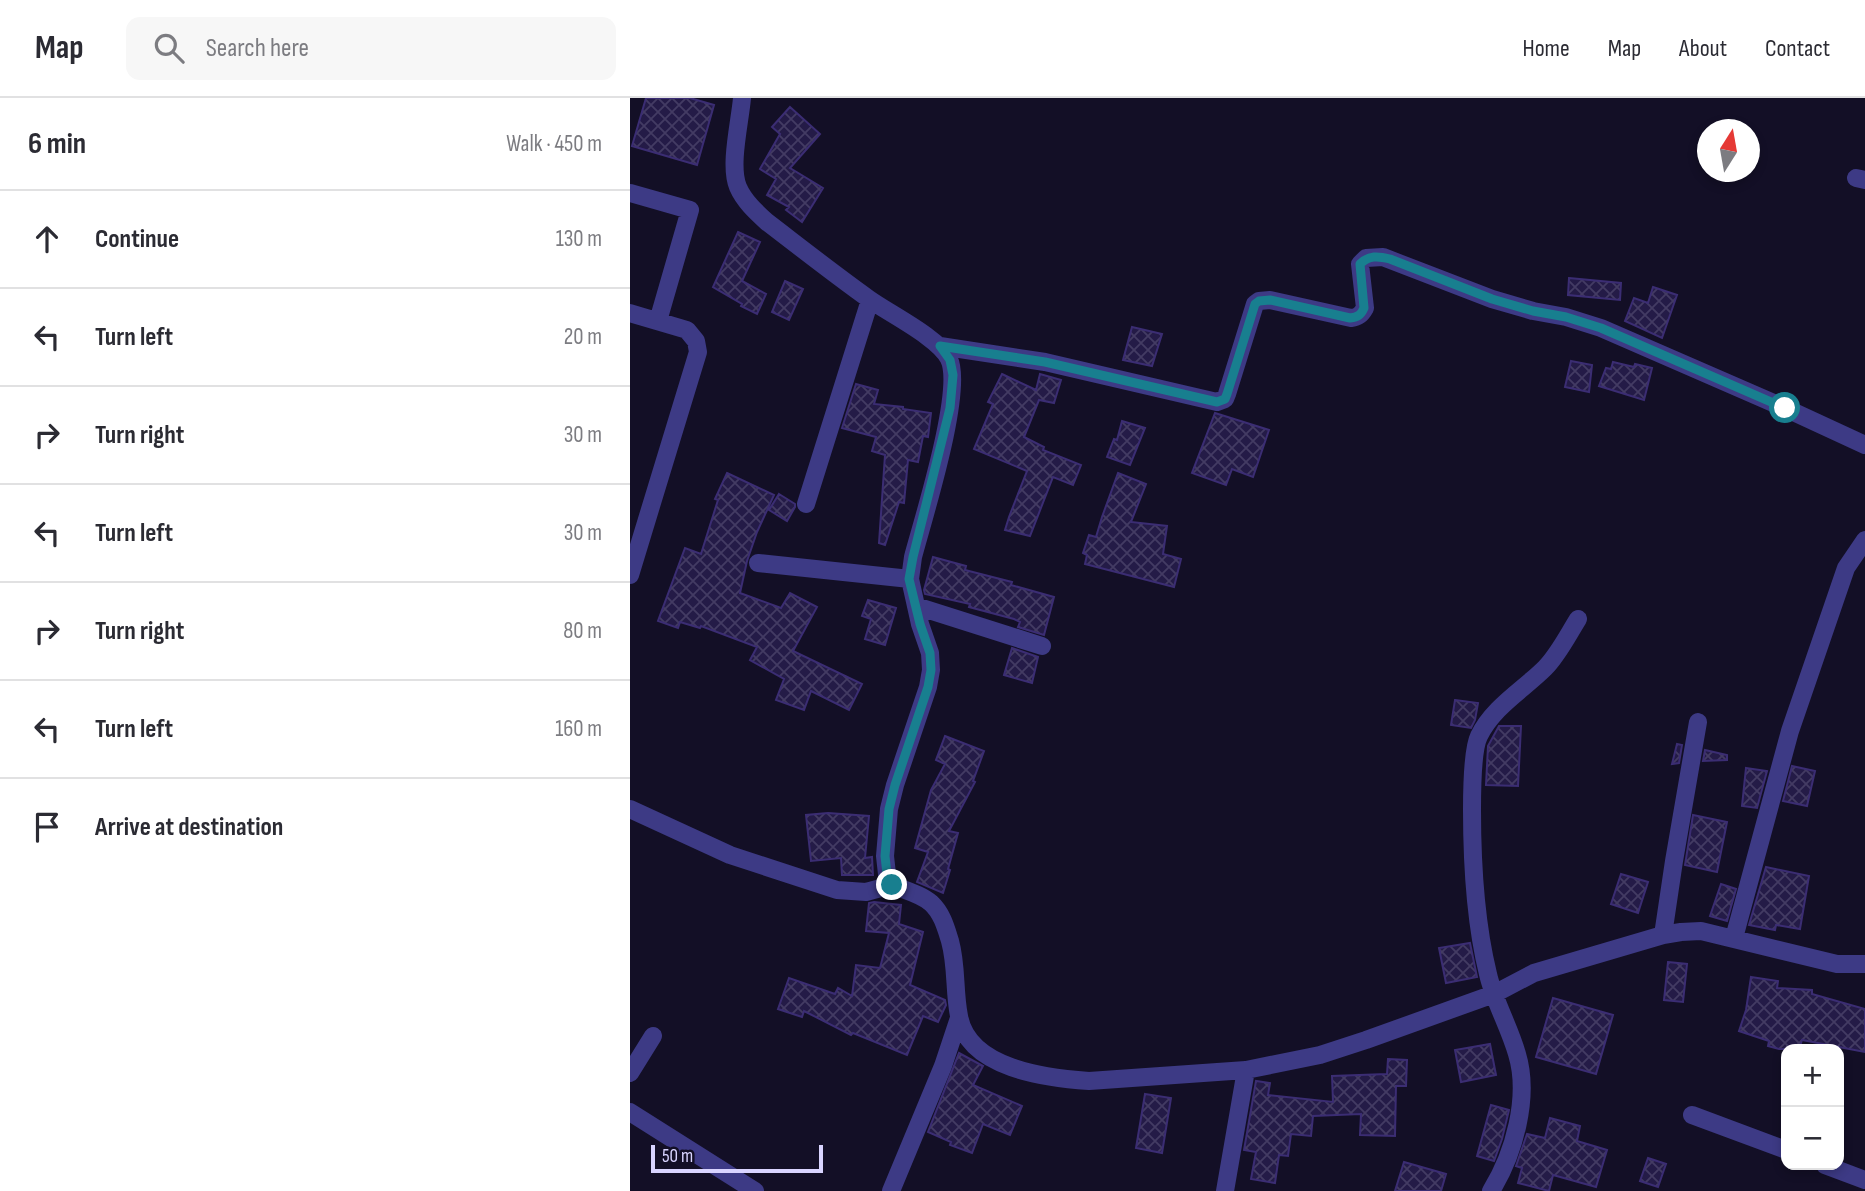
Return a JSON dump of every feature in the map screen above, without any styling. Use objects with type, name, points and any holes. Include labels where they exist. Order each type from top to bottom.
[{"type":"street","points":[[742,98],[734,170],[738,188],[752,208],[870,300],[940,346],[950,360],[953,375],[950,408],[909,579],[930,653],[931,670],[889,809],[885,856],[887,874],[892,885]]},
{"type":"street","points":[[630,193],[690,210],[658,321]]},
{"type":"street","points":[[940,346],[1045,362],[1217,402],[1225,399],[1227,394],[1255,304],[1270,300],[1350,318],[1356,317],[1364,308],[1360,264],[1366,258],[1382,257],[1492,299],[1601,328],[1865,445]]},
{"type":"street","points":[[806,504],[870,300]]},
{"type":"street","points":[[630,313],[687,330],[696,341],[698,352],[630,575]]},
{"type":"street","points":[[1734,938],[1790,730],[1846,568],[1865,540]]},
{"type":"street","points":[[758,563],[909,579]]},
{"type":"street","points":[[916,606],[1042,646]]},
{"type":"street","points":[[1491,1191],[1512,1144],[1522,1085],[1517,1055],[1494,994],[1483,951],[1475,888],[1472,784],[1478,738],[1504,703],[1547,666],[1577,619]]},
{"type":"street","points":[[1663,935],[1699,722]]},
{"type":"street","points":[[630,809],[730,855],[837,890],[866,892],[892,885],[931,902],[944,922],[954,954],[959,1018],[965,1034],[975,1046],[996,1060],[1032,1075],[1089,1081],[1247,1070],[1320,1055],[1494,994],[1534,973],[1681,932],[1700,931],[1837,964],[1865,964]]},
{"type":"street","points":[[891,1191],[943,1066],[959,1018]]},
{"type":"street","points":[[630,1073],[653,1036]]},
{"type":"street","points":[[1224,1191],[1247,1070]]},
{"type":"street","points":[[630,1112],[755,1191]]},
{"type":"street","points":[[1692,1115],[1781,1148]]},
{"type":"street","points":[[1838,1170],[1865,1180]]},
{"type":"building","points":[[646,98],[690,98],[714,105],[697,165],[632,146]]},
{"type":"building","points":[[790,107],[820,134],[790,168],[823,188],[802,222],[786,210],[789,207],[767,195],[776,179],[760,169],[780,134],[772,127]]},
{"type":"building","points":[[738,232],[760,242],[742,281],[766,294],[757,314],[713,287]]},
{"type":"building","points":[[1569,278],[1621,283],[1620,300],[1568,295]]},
{"type":"building","points":[[785,281],[803,289],[789,320],[772,312]]},
{"type":"building","points":[[1653,287],[1677,295],[1662,338],[1625,321],[1634,298],[1648,303]]},
{"type":"building","points":[[1132,327],[1162,334],[1152,366],[1123,360]]},
{"type":"building","points":[[1571,361],[1592,365],[1589,392],[1565,387]]},
{"type":"building","points":[[1613,362],[1652,368],[1644,400],[1599,386],[1606,368],[1611,369]]},
{"type":"building","points":[[1002,374],[1036,390],[1040,374],[1061,380],[1054,403],[1039,400],[1024,437],[1044,447],[1043,450],[1081,465],[1073,485],[1053,477],[1030,536],[1005,530],[1027,471],[974,449],[993,404],[988,402]]},
{"type":"building","points":[[856,384],[878,390],[874,404],[931,413],[928,437],[923,436],[918,462],[908,460],[904,503],[899,502],[885,545],[879,543],[885,455],[872,451],[876,437],[842,428]]},
{"type":"building","points":[[1215,413],[1269,430],[1253,477],[1232,469],[1226,485],[1192,473]]},
{"type":"building","points":[[1122,421],[1145,428],[1130,465],[1107,457],[1114,439],[1117,440]]},
{"type":"building","points":[[727,473],[774,495],[757,532],[740,593],[781,608],[790,593],[817,607],[793,651],[862,684],[849,710],[811,691],[804,710],[776,700],[784,679],[750,660],[757,647],[701,626],[700,628],[680,622],[678,628],[658,621],[685,548],[701,554],[718,500],[715,499]]},
{"type":"building","points":[[1118,473],[1146,484],[1131,522],[1167,526],[1163,554],[1181,559],[1174,587],[1085,564],[1087,555],[1083,553],[1089,535],[1096,537]]},
{"type":"building","points":[[779,494],[795,504],[787,521],[769,510]]},
{"type":"building","points":[[933,557],[966,566],[965,570],[1012,582],[1011,585],[1054,597],[1044,635],[1018,627],[1020,622],[1014,619],[969,607],[970,604],[925,594]]},
{"type":"building","points":[[868,600],[896,608],[885,645],[865,639],[871,619],[862,616]]},
{"type":"building","points":[[1012,648],[1038,657],[1032,683],[1004,675]]},
{"type":"building","points":[[1455,700],[1478,703],[1471,728],[1451,725]]},
{"type":"building","points":[[1499,726],[1521,726],[1518,786],[1486,785],[1488,746]]},
{"type":"building","points":[[945,736],[984,751],[973,781],[975,782],[949,831],[958,833],[943,893],[917,882],[928,852],[915,848],[931,790],[945,764],[936,760]]},
{"type":"building","points":[[1677,744],[1682,745],[1679,763],[1672,764]]},
{"type":"building","points":[[1705,750],[1727,755],[1727,760],[1703,761]]},
{"type":"building","points":[[1792,766],[1815,771],[1807,806],[1783,801]]},
{"type":"building","points":[[1746,768],[1767,771],[1757,808],[1742,806]]},
{"type":"building","points":[[828,813],[869,816],[865,858],[872,857],[873,875],[842,875],[841,858],[811,861],[806,815]]},
{"type":"building","points":[[1693,815],[1727,822],[1717,872],[1685,865]]},
{"type":"building","points":[[1766,867],[1809,876],[1800,929],[1776,925],[1775,930],[1749,925]]},
{"type":"building","points":[[1621,874],[1648,882],[1638,913],[1611,904]]},
{"type":"building","points":[[1721,884],[1736,889],[1727,921],[1710,916]]},
{"type":"building","points":[[869,903],[901,905],[899,924],[923,932],[910,985],[945,1000],[946,1005],[938,1022],[923,1016],[907,1055],[853,1033],[851,1035],[804,1011],[802,1017],[778,1009],[789,978],[835,994],[838,988],[852,996],[856,965],[880,968],[889,933],[866,931]]},
{"type":"building","points":[[1470,943],[1477,977],[1446,983],[1439,948]]},
{"type":"building","points":[[1668,962],[1687,964],[1683,1002],[1664,1000]]},
{"type":"building","points":[[1751,977],[1778,981],[1777,988],[1812,990],[1812,994],[1865,1009],[1865,1052],[1844,1048],[1844,1044],[1802,1040],[1801,1044],[1781,1044],[1781,1049],[1768,1046],[1769,1041],[1739,1031],[1746,1010]]},
{"type":"building","points":[[1553,998],[1613,1015],[1596,1074],[1536,1057]]},
{"type":"building","points":[[1490,1044],[1496,1075],[1461,1082],[1455,1050]]},
{"type":"building","points":[[959,1053],[983,1066],[973,1085],[1022,1106],[1010,1135],[983,1124],[972,1153],[950,1145],[951,1142],[928,1132]]},
{"type":"building","points":[[1388,1059],[1407,1060],[1406,1086],[1396,1086],[1395,1136],[1360,1135],[1361,1114],[1313,1116],[1311,1136],[1291,1134],[1288,1156],[1279,1155],[1275,1183],[1251,1179],[1256,1152],[1244,1150],[1256,1081],[1270,1083],[1268,1095],[1333,1102],[1332,1076],[1387,1074]]},
{"type":"building","points":[[1145,1094],[1171,1098],[1162,1153],[1136,1148]]},
{"type":"building","points":[[1491,1105],[1509,1110],[1494,1161],[1477,1156]]},
{"type":"building","points":[[1550,1118],[1580,1126],[1577,1141],[1607,1150],[1596,1187],[1553,1175],[1549,1191],[1518,1183],[1522,1168],[1516,1166],[1527,1134],[1545,1138]]},
{"type":"building","points":[[1648,1158],[1666,1164],[1658,1187],[1640,1181]]},
{"type":"building","points":[[1404,1162],[1446,1174],[1441,1191],[1395,1191]]},
{"type":"route","points":[[892,885],[887,874],[885,856],[889,809],[931,670],[930,653],[909,579],[946,432],[953,388],[950,360],[940,346],[1045,362],[1217,402],[1225,399],[1227,394],[1255,304],[1270,300],[1350,318],[1360,316],[1364,308],[1360,264],[1366,258],[1382,257],[1492,299],[1601,328],[1785,408]]}]
